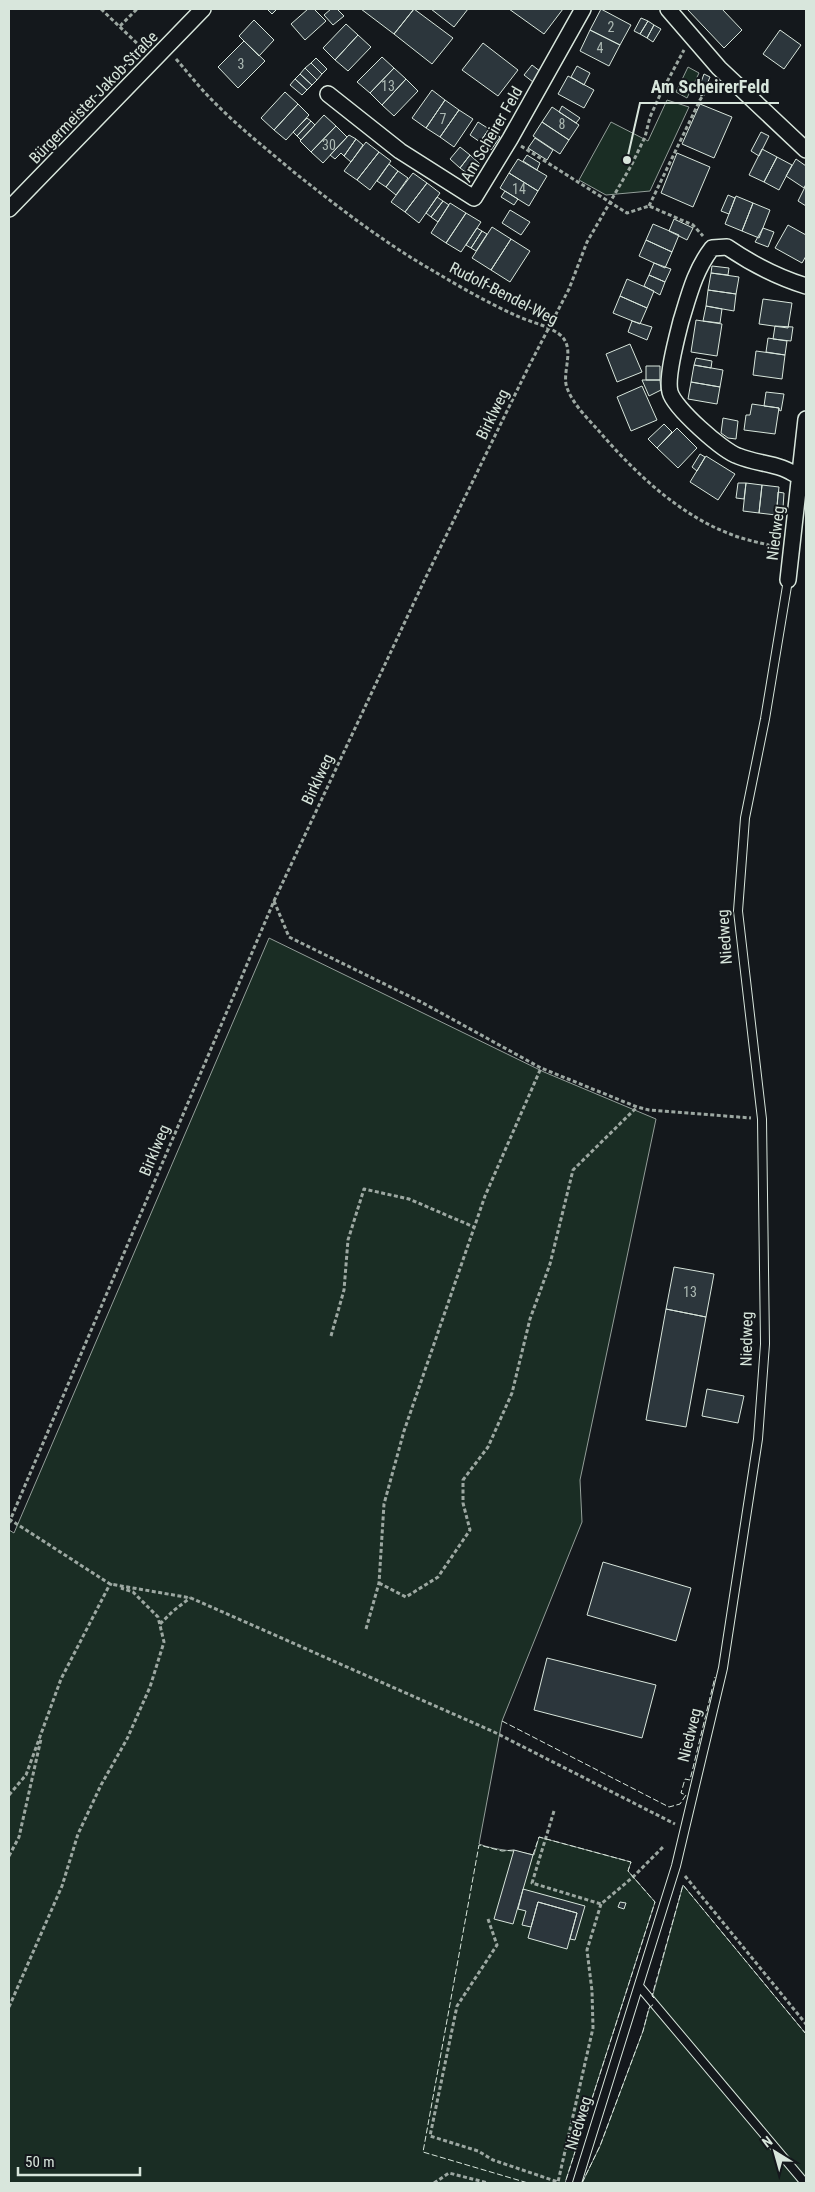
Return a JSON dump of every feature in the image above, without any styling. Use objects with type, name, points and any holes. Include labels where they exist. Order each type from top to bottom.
[{"type":"street","name":"Am Scheirer Feld","points":[[328,94],[400,151],[474,198],[510,139],[583,9]]},
{"type":"street","points":[[668,9],[719,68],[806,150]]},
{"type":"street","name":"Bürgermeister-Jakob-Straße","points":[[9,210],[154,60],[196,11]]},
{"type":"street","points":[[803,478],[785,468],[736,456],[680,410],[670,392],[676,340],[692,284],[702,261],[712,248],[727,247],[753,265],[780,278],[806,286]]},
{"type":"street","name":"Niedweg","points":[[788,580],[803,478],[806,420]]},
{"type":"lane","name":"Niedweg","points":[[577,2183],[676,1866],[723,1668],[758,1439],[766,1344],[762,1119],[738,911],[746,818],[765,719],[788,580]]},
{"type":"lane","points":[[639,1986],[806,2183]]},
{"type":"path","points":[[101,9],[154,60]]},
{"type":"path","points":[[120,26],[137,9]]},
{"type":"path","name":"Rudolf-Bendel-Weg","points":[[175,58],[199,86],[263,148],[357,221],[430,269],[514,315],[560,334],[568,355],[565,380],[570,394],[610,444],[645,478],[685,510],[713,527],[745,539],[791,550]]},
{"type":"path","name":"Birklweg","points":[[9,1521],[274,901],[430,570],[569,288],[587,242],[638,151],[650,117],[676,63]]},
{"type":"path","points":[[649,206],[700,100],[719,68]]},
{"type":"path","points":[[510,139],[627,213],[649,206],[693,225],[699,229],[712,248]]},
{"type":"path","points":[[274,901],[289,937],[423,1003],[541,1068],[649,1110],[762,1119]]},
{"type":"path","points":[[366,1629],[379,1583],[384,1504],[404,1431],[485,1196],[541,1068]]},
{"type":"path","points":[[379,1583],[406,1596],[438,1577],[470,1530],[464,1502],[463,1480],[488,1447],[512,1393],[530,1319],[550,1264],[573,1170],[638,1107]]},
{"type":"path","points":[[331,1336],[344,1290],[348,1240],[364,1189],[409,1199],[474,1227]]},
{"type":"path","points":[[9,1521],[110,1584],[133,1592],[158,1617],[164,1642],[150,1687],[127,1739],[101,1785],[78,1834],[62,1886],[9,2006]]},
{"type":"path","points":[[110,1584],[191,1598],[494,1732],[684,1828]]},
{"type":"path","points":[[9,1795],[26,1775],[61,1679],[110,1584]]},
{"type":"path","points":[[160,1624],[173,1611],[191,1598]]},
{"type":"path","points":[[9,1856],[19,1837],[44,1726]]},
{"type":"path","points":[[554,1811],[532,1884],[601,1904]]},
{"type":"path","points":[[488,1919],[497,1945],[457,2006],[430,2136],[478,2151],[493,2160],[558,2182],[593,2028],[592,1991],[586,1950],[601,1904],[633,1877],[663,1847]]},
{"type":"path","points":[[676,1866],[806,2024]]},
{"type":"path","points":[[434,2183],[449,2173],[488,2183]]},
{"type":"green space","points":[[688,67],[699,73],[687,98],[676,92]]},
{"type":"green space","points":[[667,100],[689,107],[650,191],[606,195],[579,180],[611,122],[648,141]]},
{"type":"green space","points":[[269,938],[544,1072],[656,1119],[580,1480],[582,1522],[502,1721],[479,1844],[534,1855],[539,1837],[631,1862],[628,1871],[655,1902],[565,2183],[9,2183],[9,1530],[14,1533]]},
{"type":"green space","points":[[683,1885],[806,2034],[806,2183],[582,2183],[600,2146],[643,2031]]},
{"type":"building","points":[[267,9],[277,9],[272,14]]},
{"type":"building","points":[[308,9],[314,9],[326,21],[305,40],[291,24]]},
{"type":"building","points":[[331,9],[337,9],[344,16],[333,25],[324,15]]},
{"type":"building","points":[[361,9],[414,9],[394,34]]},
{"type":"building","points":[[414,9],[453,38],[432,64],[394,34]]},
{"type":"building","points":[[431,9],[468,9],[454,27]]},
{"type":"building","points":[[509,9],[563,9],[544,34]]},
{"type":"building","points":[[601,9],[631,25],[620,45],[590,30]]},
{"type":"building","points":[[687,9],[722,9],[742,30],[724,48]]},
{"type":"building","points":[[641,18],[648,21],[640,34],[634,31]]},
{"type":"building","points":[[254,20],[274,40],[259,56],[239,36]]},
{"type":"building","points":[[648,21],[654,25],[647,38],[640,34]]},
{"type":"building","points":[[346,24],[358,35],[335,60],[323,48]]},
{"type":"building","points":[[654,25],[661,29],[653,42],[647,38]]},
{"type":"building","points":[[590,30],[620,45],[609,66],[580,51]]},
{"type":"building","points":[[780,30],[801,45],[784,69],[763,54]]},
{"type":"building","points":[[358,35],[371,47],[348,71],[335,60]]},
{"type":"building","points":[[244,41],[265,61],[238,88],[218,67]]},
{"type":"building","points":[[483,43],[518,70],[498,96],[462,70]]},
{"type":"building","points":[[382,57],[394,68],[370,93],[357,82]]},
{"type":"building","points":[[316,58],[327,69],[322,74],[311,63]]},
{"type":"building","points":[[311,63],[322,74],[317,80],[305,68]]},
{"type":"building","points":[[532,65],[541,72],[533,82],[524,75]]},
{"type":"building","points":[[577,66],[590,73],[584,85],[571,77]]},
{"type":"building","points":[[305,68],[317,80],[312,85],[300,74]]},
{"type":"building","points":[[394,68],[406,79],[382,105],[370,93]]},
{"type":"building","points":[[300,74],[312,85],[307,90],[295,79]]},
{"type":"building","points":[[704,74],[710,77],[702,96],[697,93]]},
{"type":"building","points":[[568,76],[594,90],[584,108],[558,94]]},
{"type":"building","points":[[295,79],[307,90],[302,95],[290,85]]},
{"type":"building","points":[[406,79],[418,91],[394,116],[382,105]]},
{"type":"building","points":[[432,90],[445,100],[426,128],[412,118]]},
{"type":"building","points":[[285,92],[298,104],[274,130],[261,118]]},
{"type":"building","points":[[445,100],[459,110],[440,137],[426,128]]},
{"type":"building","points":[[298,104],[309,115],[286,140],[274,130]]},
{"type":"building","points":[[700,104],[732,117],[714,158],[682,144]]},
{"type":"building","points":[[562,106],[580,118],[576,123],[559,112]]},
{"type":"building","points":[[552,107],[579,125],[569,140],[542,122]]},
{"type":"building","points":[[459,110],[473,119],[454,147],[440,137]]},
{"type":"building","points":[[324,115],[336,126],[311,152],[300,141]]},
{"type":"building","points":[[307,118],[311,121],[297,136],[293,132]]},
{"type":"building","points":[[311,121],[315,125],[301,140],[297,136]]},
{"type":"building","points":[[478,122],[489,129],[480,142],[470,135]]},
{"type":"building","points":[[542,122],[569,140],[560,154],[533,136]]},
{"type":"building","points":[[336,126],[347,137],[323,163],[311,152]]},
{"type":"building","points":[[489,129],[500,137],[491,150],[480,142]]},
{"type":"building","points":[[761,132],[769,136],[759,156],[751,151]]},
{"type":"building","points":[[349,135],[356,139],[344,156],[341,153],[335,159],[330,155]]},
{"type":"building","points":[[535,138],[553,150],[547,160],[528,148]]},
{"type":"building","points":[[356,139],[363,145],[351,162],[344,156]]},
{"type":"building","points":[[366,142],[379,152],[357,180],[344,171]]},
{"type":"building","points":[[460,147],[470,155],[460,168],[450,159]]},
{"type":"building","points":[[762,149],[777,157],[764,182],[749,175]]},
{"type":"building","points":[[379,152],[391,161],[370,190],[357,180]]},
{"type":"building","points":[[677,153],[710,167],[693,207],[661,193]]},
{"type":"building","points":[[470,155],[480,164],[471,176],[460,168]]},
{"type":"building","points":[[527,155],[540,163],[537,170],[523,161]]},
{"type":"building","points":[[777,157],[792,165],[779,190],[764,182]]},
{"type":"building","points":[[518,159],[547,176],[538,191],[509,173]]},
{"type":"building","points":[[796,159],[806,166],[806,184],[804,188],[786,176]]},
{"type":"building","points":[[389,164],[398,171],[386,187],[377,181]]},
{"type":"building","points":[[398,171],[408,178],[396,195],[386,187]]},
{"type":"building","points":[[413,173],[427,183],[405,212],[391,202]]},
{"type":"building","points":[[509,173],[538,191],[529,206],[500,188]]},
{"type":"building","points":[[427,183],[440,193],[419,223],[405,212]]},
{"type":"building","points":[[806,185],[806,206],[798,201]]},
{"type":"building","points":[[505,191],[518,199],[514,205],[501,197]]},
{"type":"building","points":[[728,195],[735,198],[729,214],[721,211]]},
{"type":"building","points":[[736,196],[753,203],[742,231],[725,224]]},
{"type":"building","points":[[437,197],[443,201],[431,217],[426,213]]},
{"type":"building","points":[[443,201],[449,205],[438,222],[431,217]]},
{"type":"building","points":[[450,203],[466,213],[446,243],[431,233]]},
{"type":"building","points":[[753,203],[770,210],[759,238],[742,231]]},
{"type":"building","points":[[510,210],[530,222],[521,235],[502,223]]},
{"type":"building","points":[[466,213],[481,222],[461,252],[446,243]]},
{"type":"building","points":[[674,219],[693,228],[687,240],[669,231]]},
{"type":"building","points":[[653,224],[679,235],[672,252],[646,240]]},
{"type":"building","points":[[788,225],[806,235],[806,256],[802,263],[775,248]]},
{"type":"building","points":[[492,227],[511,239],[491,270],[472,258]]},
{"type":"building","points":[[477,228],[482,231],[471,248],[466,245]]},
{"type":"building","points":[[763,228],[774,232],[768,247],[755,242]]},
{"type":"building","points":[[482,231],[487,234],[476,251],[471,248]]},
{"type":"building","points":[[511,239],[530,251],[510,282],[491,270]]},
{"type":"building","points":[[646,240],[672,252],[665,268],[639,256]]},
{"type":"building","points":[[654,263],[671,269],[665,282],[649,275]]},
{"type":"building","points":[[712,266],[729,268],[728,275],[711,273]]},
{"type":"building","points":[[711,273],[739,277],[736,294],[708,290]]},
{"type":"building","points":[[649,275],[665,282],[660,295],[644,286]]},
{"type":"building","points":[[627,279],[654,291],[647,308],[620,296]]},
{"type":"building","points":[[708,290],[736,294],[734,311],[706,306]]},
{"type":"building","points":[[620,296],[647,308],[640,324],[613,313]]},
{"type":"building","points":[[763,299],[792,303],[788,328],[759,324]]},
{"type":"building","points":[[706,306],[722,309],[720,323],[703,321]]},
{"type":"building","points":[[696,320],[722,324],[717,356],[691,352]]},
{"type":"building","points":[[632,321],[652,327],[647,340],[628,332]]},
{"type":"building","points":[[775,326],[793,327],[791,341],[773,339]]},
{"type":"building","points":[[768,338],[787,341],[785,355],[766,352]]},
{"type":"building","points":[[630,344],[642,372],[617,382],[606,354]]},
{"type":"building","points":[[756,351],[785,355],[782,379],[753,375]]},
{"type":"building","points":[[696,358],[712,361],[711,368],[694,365]]},
{"type":"building","points":[[694,365],[723,370],[720,387],[691,382]]},
{"type":"building","points":[[646,366],[660,366],[660,380],[646,380]]},
{"type":"building","points":[[642,380],[660,380],[661,390],[649,396]]},
{"type":"building","points":[[691,382],[720,387],[717,404],[688,399]]},
{"type":"building","points":[[642,386],[657,420],[631,431],[617,397]]},
{"type":"building","points":[[766,392],[784,394],[781,411],[779,408],[764,406]]},
{"type":"building","points":[[752,404],[779,408],[775,434],[744,430],[746,415],[750,415]]},
{"type":"building","points":[[723,418],[738,421],[736,439],[728,438],[721,433]]},
{"type":"building","points":[[664,424],[672,432],[657,448],[648,439]]},
{"type":"building","points":[[677,428],[697,448],[678,468],[657,448]]},
{"type":"building","points":[[700,454],[705,457],[697,471],[692,467]]},
{"type":"building","points":[[706,456],[735,474],[718,500],[690,482]]},
{"type":"building","points":[[738,483],[746,483],[744,499],[736,498]]},
{"type":"building","points":[[746,483],[762,485],[759,513],[743,511]]},
{"type":"building","points":[[762,485],[779,487],[776,515],[759,513]]},
{"type":"building","points":[[778,492],[784,493],[783,508],[777,508]]},
{"type":"building","points":[[674,1267],[714,1274],[706,1317],[666,1309]]},
{"type":"building","points":[[666,1309],[706,1317],[686,1427],[646,1420]]},
{"type":"building","points":[[707,1389],[744,1396],[738,1423],[702,1416]]},
{"type":"building","points":[[603,1562],[691,1588],[676,1641],[587,1615]]},
{"type":"building","points":[[547,1658],[656,1685],[642,1738],[534,1710]]},
{"type":"building","points":[[514,1850],[533,1855],[513,1924],[494,1919]]},
{"type":"building","points":[[523,1889],[585,1906],[575,1940],[570,1939],[577,1913],[538,1902],[531,1927],[522,1925],[526,1911],[518,1909]]},
{"type":"building","points":[[538,1902],[577,1913],[567,1949],[528,1938]]},
{"type":"building","points":[[620,1902],[626,1903],[624,1909],[618,1907]]},
{"type":"fence","points":[[502,1721],[669,1807],[680,1804],[686,1795],[681,1793],[685,1779],[690,1780],[715,1677]]},
{"type":"fence","points":[[533,1855],[539,1837],[631,1862],[628,1871],[655,1902],[565,2183]]},
{"type":"fence","points":[[514,1850],[502,1851],[479,1845],[423,2152],[528,2183]]},
{"type":"fence","points":[[654,1998],[652,1996],[683,1885],[806,2034]]},
{"type":"fence","points":[[582,2183],[600,2146],[643,2031],[649,2008],[655,2003]]},
{"type":"place","name":"Am ScheirerFeld","points":[[627,160]]}]
